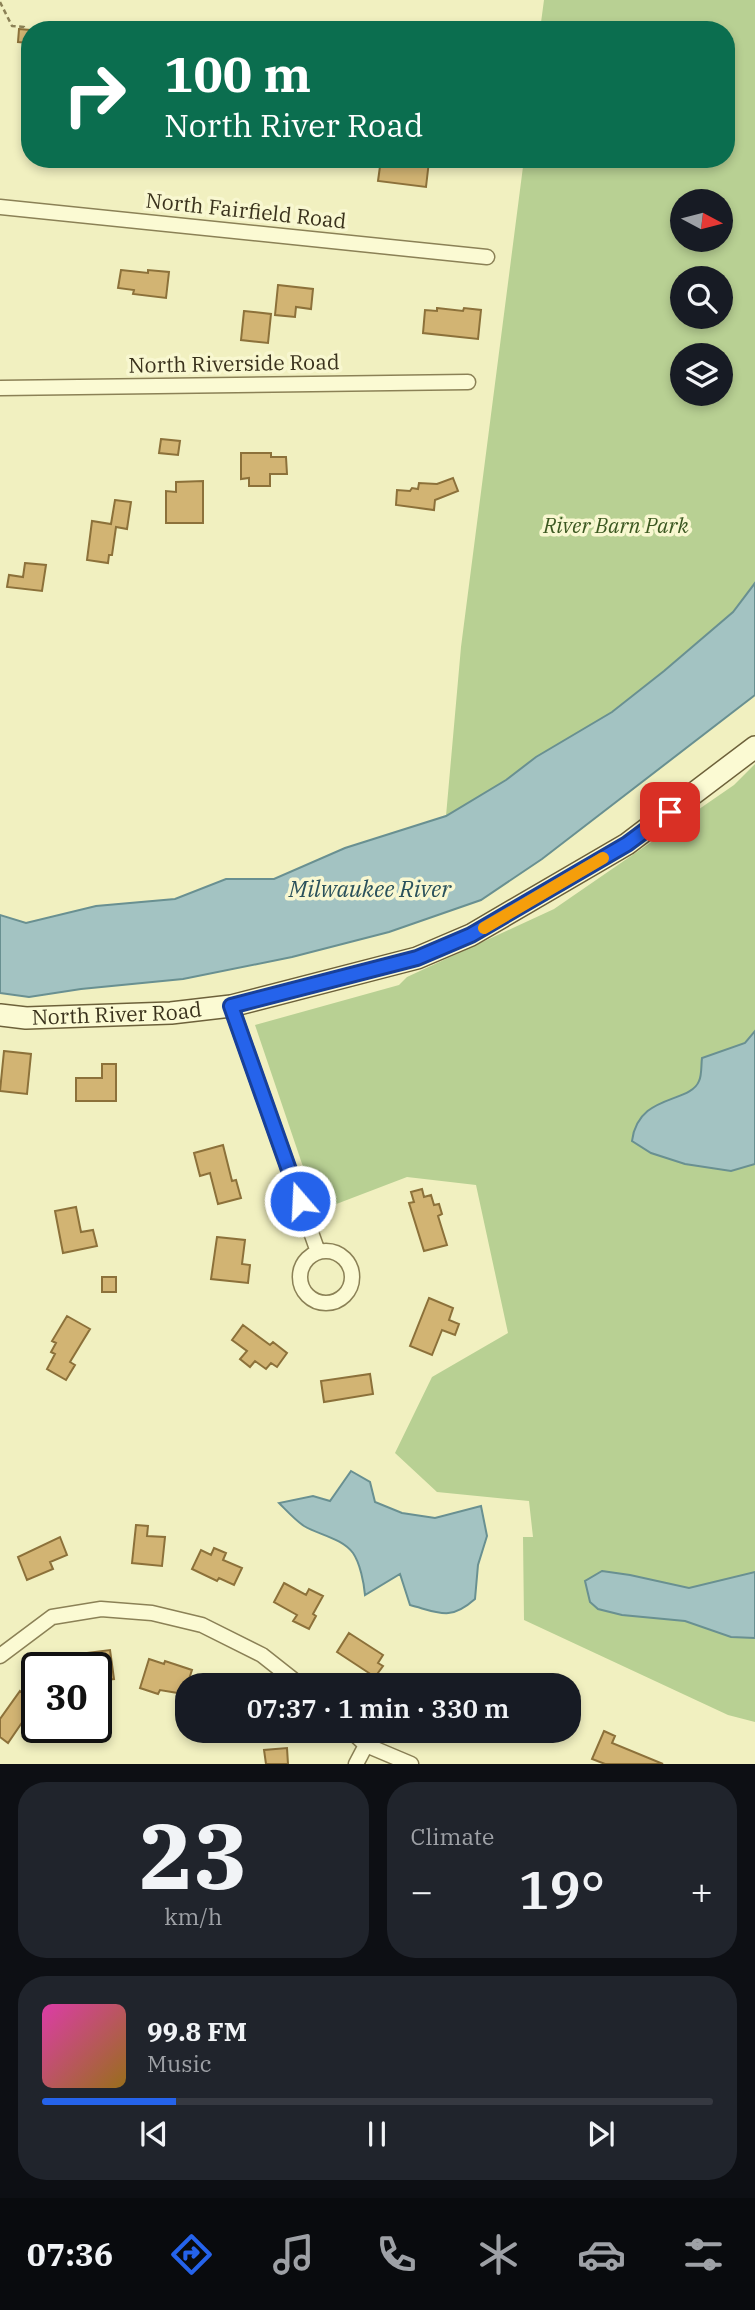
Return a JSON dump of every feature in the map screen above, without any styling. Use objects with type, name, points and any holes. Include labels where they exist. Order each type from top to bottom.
[{"type":"street","name":"North Fairfield Road","points":[[0,207],[487,257]]},
{"type":"street","name":"North Riverside Road","points":[[0,388],[468,382]]},
{"type":"street","name":"North River Road","points":[[0,1015],[26,1018],[171,1013],[231,1006],[417,958],[471,935],[627,844],[755,747]]},
{"type":"street","points":[[231,1006],[318,1252]]},
{"type":"street","points":[[0,1656],[52,1618],[101,1609],[152,1614],[202,1626],[262,1655],[285,1673]]},
{"type":"street","points":[[356,1764],[366,1745],[411,1764]]},
{"type":"path","points":[[0,2],[12,26],[21,27]]},
{"type":"green space","name":"River Barn Park","points":[[544,0],[755,0],[755,583],[733,612],[612,712],[536,757],[506,780],[446,816],[461,647],[523,168],[735,168],[735,21],[541,21]]},
{"type":"green space","points":[[755,764],[755,1722],[728,1715],[524,1620],[523,1537],[533,1537],[529,1501],[437,1492],[395,1453],[432,1377],[508,1333],[476,1185],[407,1177],[318,1211],[255,1025],[399,985],[407,977],[554,909],[734,785]]},
{"type":"water","name":"Milwaukee River","points":[[755,583],[755,695],[542,859],[481,900],[389,932],[292,957],[183,979],[29,997],[0,993],[0,915],[26,923],[96,906],[175,899],[226,879],[274,879],[345,848],[446,816],[506,780],[536,757],[612,712],[733,612]]},
{"type":"water","points":[[755,1031],[755,1164],[731,1171],[685,1164],[651,1153],[632,1141],[636,1126],[653,1107],[694,1088],[700,1079],[702,1058],[745,1043]]},
{"type":"water","points":[[351,1471],[370,1482],[375,1502],[402,1513],[435,1518],[481,1506],[487,1536],[478,1565],[475,1599],[451,1613],[410,1605],[400,1574],[365,1595],[360,1568],[353,1553],[337,1540],[304,1526],[279,1503],[313,1496],[330,1501]]},
{"type":"water","points":[[602,1571],[689,1588],[755,1572],[755,1638],[731,1637],[685,1621],[622,1615],[598,1609],[590,1602],[585,1581]]},
{"type":"building","points":[[19,29],[21,29],[21,42],[18,42]]},
{"type":"building","points":[[380,168],[428,168],[426,187],[378,181]]},
{"type":"building","points":[[121,270],[169,272],[166,298],[133,294],[134,290],[118,288]]},
{"type":"building","points":[[278,285],[313,289],[311,309],[296,307],[295,317],[275,315]]},
{"type":"building","points":[[437,308],[481,310],[478,339],[423,333],[425,310],[437,311]]},
{"type":"building","points":[[244,311],[271,314],[268,343],[241,340]]},
{"type":"building","points":[[161,439],[180,441],[178,455],[159,453]]},
{"type":"building","points":[[241,453],[271,453],[271,457],[286,457],[287,474],[270,474],[270,486],[249,486],[249,478],[241,479]]},
{"type":"building","points":[[453,478],[458,491],[435,500],[434,510],[396,505],[397,490],[410,491],[412,488],[418,489],[419,483],[437,484]]},
{"type":"building","points":[[203,481],[203,523],[166,523],[166,491],[176,492],[176,482]]},
{"type":"building","points":[[115,500],[131,502],[127,529],[116,527],[112,555],[109,555],[108,563],[87,560],[92,521],[111,524]]},
{"type":"building","points":[[25,563],[46,565],[42,591],[7,587],[9,575],[23,577]]},
{"type":"building","points":[[4,1051],[31,1054],[27,1094],[0,1091]]},
{"type":"building","points":[[102,1064],[116,1064],[116,1101],[76,1101],[76,1078],[102,1078]]},
{"type":"building","points":[[223,1145],[232,1181],[236,1180],[241,1198],[218,1204],[210,1173],[200,1176],[194,1153]]},
{"type":"building","points":[[422,1189],[424,1197],[431,1195],[434,1205],[439,1204],[442,1214],[438,1216],[447,1245],[424,1251],[409,1203],[414,1202],[411,1192]]},
{"type":"building","points":[[76,1207],[81,1232],[93,1230],[97,1246],[63,1253],[55,1211]]},
{"type":"building","points":[[217,1237],[245,1240],[242,1264],[250,1265],[248,1283],[211,1279]]},
{"type":"building","points":[[102,1277],[116,1277],[116,1292],[102,1292]]},
{"type":"building","points":[[429,1298],[453,1308],[449,1320],[459,1324],[455,1335],[442,1330],[432,1355],[410,1346]]},
{"type":"building","points":[[67,1316],[90,1329],[70,1362],[75,1365],[66,1380],[47,1369],[55,1354],[51,1352],[56,1343],[52,1341]]},
{"type":"building","points":[[243,1325],[270,1345],[273,1342],[287,1353],[277,1367],[271,1363],[266,1369],[255,1361],[250,1367],[240,1359],[247,1351],[232,1340]]},
{"type":"building","points":[[370,1374],[373,1394],[324,1402],[321,1381]]},
{"type":"building","points":[[136,1525],[148,1526],[147,1536],[165,1537],[162,1566],[132,1563]]},
{"type":"building","points":[[60,1537],[67,1555],[50,1562],[53,1569],[27,1580],[18,1557]]},
{"type":"building","points":[[214,1548],[226,1553],[223,1560],[242,1568],[234,1585],[219,1578],[217,1581],[192,1569],[201,1550],[211,1555]]},
{"type":"building","points":[[284,1583],[306,1595],[309,1589],[323,1596],[313,1614],[316,1616],[309,1629],[293,1621],[297,1615],[274,1602]]},
{"type":"building","points":[[349,1633],[383,1655],[378,1663],[383,1666],[378,1673],[369,1673],[337,1652]]},
{"type":"building","points":[[149,1659],[192,1670],[191,1673],[175,1673],[175,1692],[160,1690],[158,1694],[140,1688]]},
{"type":"building","points":[[21,1692],[21,1724],[8,1743],[0,1737],[0,1719]]},
{"type":"building","points":[[604,1731],[615,1736],[612,1743],[663,1764],[605,1764],[592,1759]]},
{"type":"building","points":[[287,1748],[288,1764],[266,1764],[264,1750]]},
{"type":"slow traffic","points":[[484,928],[603,858]]},
{"type":"route","points":[[300,1201],[231,1006],[417,958],[471,935],[627,844],[670,812]]}]
